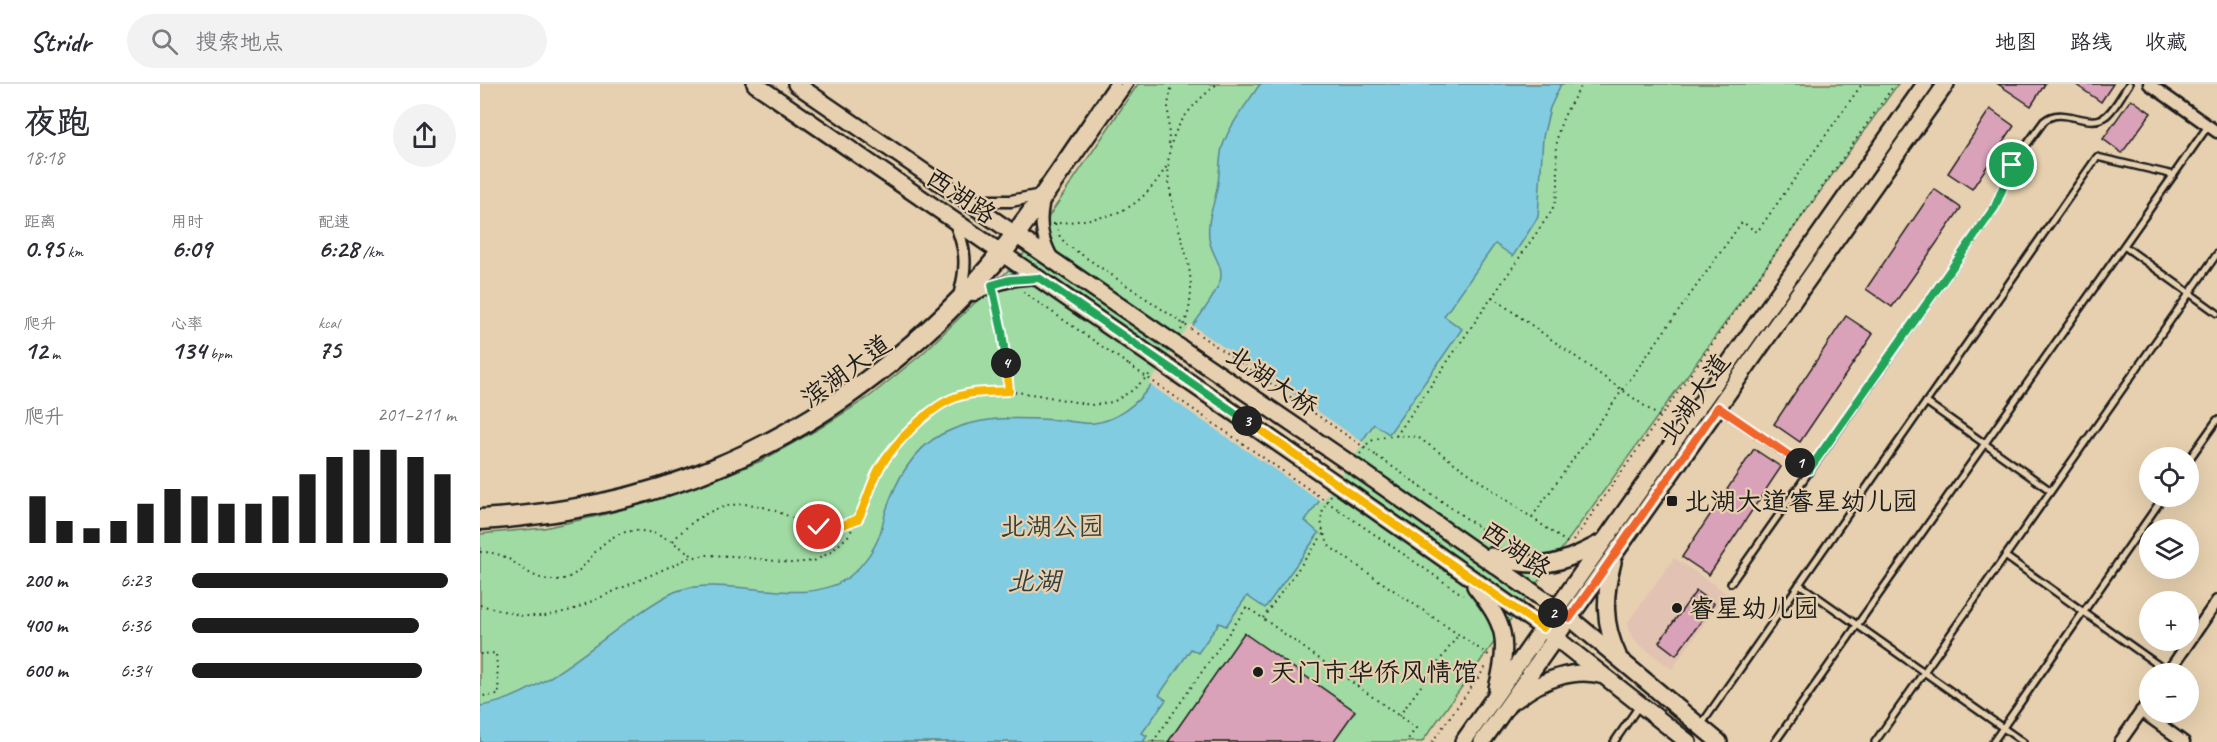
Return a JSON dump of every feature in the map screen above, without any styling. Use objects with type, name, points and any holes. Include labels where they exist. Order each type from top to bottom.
[{"type":"main road","name":"西湖路","points":[[755,84],[1140,348]]},
{"type":"main road","name":"西湖路","points":[[796,84],[1154,329]]},
{"type":"main road","name":"北湖大道","points":[[1463,742],[1925,84]]},
{"type":"main road","name":"北湖大道","points":[[1482,742],[1946,84]]},
{"type":"main road","name":"北湖大桥","points":[[1154,329],[1364,473]]},
{"type":"main road","name":"北湖大桥","points":[[1140,348],[1350,493]]},
{"type":"main road","name":"西湖路","points":[[1364,473],[1557,608],[1719,742]]},
{"type":"main road","name":"西湖路","points":[[1350,493],[1543,628],[1688,742]]},
{"type":"main road","points":[[1477,552],[1517,564],[1538,565],[1570,559],[1604,541]]},
{"type":"main road","points":[[1616,552],[1608,579],[1606,615],[1611,640],[1620,658]]},
{"type":"main road","points":[[1464,571],[1491,606],[1503,633],[1502,664],[1494,697]]},
{"type":"main road","points":[[1508,706],[1525,693],[1559,677],[1579,672],[1607,677]]},
{"type":"street","name":"滨湖大道","points":[[1040,199],[1115,84]]},
{"type":"street","name":"滨湖大道","points":[[480,524],[558,517],[614,506],[715,474],[764,452],[845,402],[885,373],[928,336],[963,297],[1002,252],[1126,84]]},
{"type":"street","points":[[2149,84],[2212,129]]},
{"type":"street","points":[[968,201],[1040,199],[1041,225],[1046,247],[1053,259]]},
{"type":"street","points":[[954,220],[965,252],[963,297],[1009,280],[1039,278]]},
{"type":"street","name":"滨湖大道","points":[[480,515],[556,508],[612,497],[713,465],[760,442],[841,393],[963,297]]},
{"type":"street","points":[[2175,663],[2217,601]]},
{"type":"street","points":[[2120,742],[2139,714]]},
{"type":"street","points":[[2158,723],[2184,742]]},
{"type":"lane","points":[[1731,583],[1995,207],[2012,165],[2044,121],[2058,114],[2100,120],[2107,115],[2129,84]]},
{"type":"lane","points":[[1775,742],[2174,175],[2212,129]]},
{"type":"lane","points":[[1700,726],[2097,157],[2174,175]]},
{"type":"lane","points":[[2124,246],[2217,313]]},
{"type":"lane","points":[[1875,742],[2217,254]]},
{"type":"lane","points":[[1926,402],[2051,491]]},
{"type":"lane","points":[[1718,407],[1809,470]]},
{"type":"lane","points":[[2198,447],[2217,420]]},
{"type":"lane","points":[[1993,742],[2156,507]]},
{"type":"lane","points":[[2005,556],[2154,663]]},
{"type":"lane","points":[[1799,584],[2023,742]]},
{"type":"lane","points":[[1614,742],[1640,704]]},
{"type":"path","points":[[1172,84],[1168,105],[1167,165],[1175,217],[1190,269],[1191,299],[1185,323],[1180,331]]},
{"type":"path","points":[[1169,147],[1176,130],[1195,102],[1217,84]]},
{"type":"path","points":[[1396,436],[1530,243],[1557,200],[1559,187],[1558,133],[1573,98],[1583,84]]},
{"type":"path","points":[[1532,517],[1742,222],[1757,232],[1862,84]]},
{"type":"path","points":[[1568,547],[1894,84]]},
{"type":"path","points":[[1041,225],[1106,217],[1123,212],[1154,187],[1167,165]]},
{"type":"path","points":[[1055,224],[1060,237],[1066,244],[1506,546]]},
{"type":"path","points":[[992,285],[1002,331],[1009,391]]},
{"type":"path","points":[[1022,291],[1468,598]]},
{"type":"path","points":[[1492,297],[1660,417]]},
{"type":"path","points":[[480,605],[523,616],[545,616],[572,610],[694,557],[706,555],[791,563],[814,561],[831,552],[849,535],[879,470],[907,432],[952,399],[981,392],[1009,391],[1091,405],[1113,402],[1133,390],[1154,369]]},
{"type":"path","points":[[673,541],[684,528],[709,511],[738,504],[765,507],[807,525],[819,527],[843,525],[858,519]]},
{"type":"path","points":[[480,552],[498,553],[508,557],[532,575],[542,579],[562,579],[579,572],[608,541],[639,530],[651,531],[673,541],[694,557]]},
{"type":"path","points":[[1263,618],[1324,532]]},
{"type":"path","points":[[1153,742],[1247,608],[1416,728],[1406,742]]},
{"type":"path","points":[[1399,716],[1459,634]]},
{"type":"path","points":[[1432,742],[1483,672],[1489,662],[1491,651]]},
{"type":"path","points":[[480,654],[496,652],[499,695],[480,696]]},
{"type":"shaded area","name":"睿星幼儿园","points":[[1674,558],[1726,593],[1672,669],[1636,642],[1628,622]]},
{"type":"green space","name":"北湖公园","points":[[1138,84],[1898,84],[1422,742],[480,742],[480,534],[544,528],[650,502],[704,484],[761,461],[869,397],[922,354],[1020,259]]},
{"type":"water","name":"北湖","points":[[1260,84],[1561,84],[1550,108],[1543,137],[1538,217],[1513,256],[1495,244],[1444,316],[1462,329],[1389,434],[1374,424],[1305,521],[1319,533],[1265,608],[1247,596],[1226,626],[1219,623],[1198,653],[1191,649],[1159,695],[1166,700],[1142,733],[1147,736],[1143,742],[480,742],[480,706],[520,694],[540,683],[632,618],[677,591],[718,586],[808,591],[828,587],[846,579],[860,566],[875,544],[881,532],[890,500],[907,467],[922,448],[942,434],[986,420],[1014,418],[1102,422],[1133,405],[1164,367],[1209,302],[1220,281],[1221,270],[1210,244],[1209,231],[1222,148],[1234,123]]},
{"type":"pier","points":[[1190,324],[1364,443],[1322,502],[1149,384]]},
{"type":"building","points":[[1998,84],[2045,84],[2031,106]]},
{"type":"building","points":[[2075,84],[2113,84],[2101,102]]},
{"type":"building","points":[[2131,99],[2151,113],[2122,153],[2103,139]]},
{"type":"building","points":[[1990,109],[2014,126],[1972,189],[1948,173]]},
{"type":"building","points":[[1934,189],[1961,208],[1892,307],[1866,289]]},
{"type":"building","points":[[1846,316],[1873,334],[1800,442],[1774,424]]},
{"type":"building","points":[[1754,449],[1781,467],[1709,575],[1682,557]]},
{"type":"building","points":[[1696,591],[1714,604],[1676,655],[1659,642]]},
{"type":"building","name":"天门市华侨风情馆","points":[[1244,633],[1355,711],[1333,742],[1168,742]]},
{"type":"place","name":"北湖大道睿星幼儿园","points":[[1672,501]]},
{"type":"place","name":"睿星幼儿园","points":[[1677,608]]},
{"type":"place","name":"天门市华侨风情馆","points":[[1258,672]]},
{"type":"route","points":[[819,527],[843,525],[858,519],[879,470],[890,452],[907,432],[927,416],[952,399],[981,392],[1009,391],[1002,331],[992,285],[1009,280],[1039,278],[1543,628],[1557,608],[1570,618],[1718,407],[1809,470],[1995,207],[2012,165]]}]
